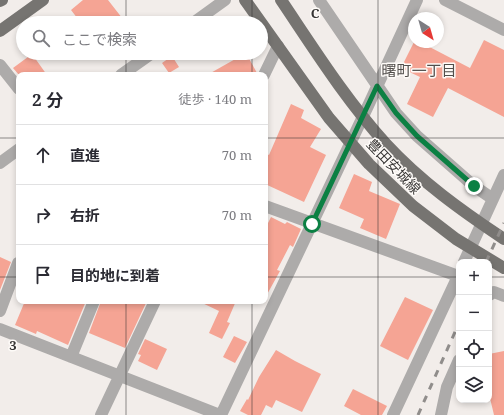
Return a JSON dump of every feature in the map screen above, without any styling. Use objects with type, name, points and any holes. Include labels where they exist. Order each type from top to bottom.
[{"type":"main road","points":[[21,16],[43,0]]},
{"type":"main road","name":"豊田安城線","points":[[245,0],[256,16]]},
{"type":"main road","name":"豊田安城線","points":[[281,0],[352,102],[387,144],[429,185],[470,216],[504,239]]},
{"type":"main road","points":[[0,31],[16,19]]},
{"type":"main road","name":"豊田安城線","points":[[268,32],[329,118],[369,164],[413,206],[456,239],[504,268]]},
{"type":"street","points":[[203,16],[225,0]]},
{"type":"street","points":[[319,0],[396,113],[417,136],[474,186],[493,199]]},
{"type":"street","points":[[0,329],[220,415],[312,224],[417,0]]},
{"type":"street","points":[[446,0],[504,30]]},
{"type":"street","points":[[265,72],[278,46]]},
{"type":"street","points":[[125,72],[142,60]]},
{"type":"street","points":[[0,65],[16,85]]},
{"type":"street","points":[[0,163],[16,151]]},
{"type":"street","points":[[465,259],[504,175]]},
{"type":"street","points":[[268,207],[456,274]]},
{"type":"street","points":[[0,311],[16,268]]},
{"type":"street","points":[[393,415],[456,279]]},
{"type":"street","points":[[492,293],[494,292],[504,296]]},
{"type":"street","points":[[71,357],[93,304]]},
{"type":"street","points":[[101,415],[154,304]]},
{"type":"street","points":[[441,415],[447,387],[456,367]]},
{"type":"building","points":[[83,0],[108,0],[121,16],[76,16],[71,10]]},
{"type":"building","points":[[484,40],[504,50],[504,117],[448,88],[433,117],[407,104],[420,77],[401,68],[411,48],[432,48],[470,68]]},
{"type":"building","points":[[24,60],[36,60],[45,72],[16,72],[13,68]]},
{"type":"building","points":[[166,60],[175,60],[179,67],[168,72],[162,63]]},
{"type":"building","points":[[234,60],[250,60],[256,72],[212,72]]},
{"type":"building","points":[[291,104],[304,110],[301,118],[321,129],[310,147],[326,155],[304,202],[268,185],[269,155]]},
{"type":"building","points":[[354,174],[372,182],[369,191],[400,204],[386,239],[360,228],[364,219],[339,208]]},
{"type":"building","points":[[271,217],[285,224],[287,222],[301,229],[293,247],[290,245],[277,270],[280,271],[268,293],[268,223]]},
{"type":"building","points":[[0,257],[11,262],[0,290]]},
{"type":"building","points":[[405,297],[433,310],[408,360],[380,346]]},
{"type":"building","points":[[24,304],[85,304],[68,345],[37,331],[36,334],[15,325]]},
{"type":"building","points":[[100,304],[146,304],[125,348],[89,333]]},
{"type":"building","points":[[204,304],[235,304],[227,322],[230,323],[222,339],[209,333],[219,311]]},
{"type":"building","points":[[234,336],[247,342],[235,363],[223,357]]},
{"type":"building","points":[[145,339],[167,349],[157,370],[138,361],[141,355],[138,354]]},
{"type":"building","points":[[276,350],[321,374],[302,412],[276,400],[272,408],[266,405],[261,415],[248,415],[240,411],[247,399],[248,400],[259,377]]},
{"type":"building","points":[[504,351],[504,415],[494,415],[491,403],[492,353]]},
{"type":"building","points":[[353,389],[387,406],[382,415],[361,415],[344,406]]},
{"type":"railway","points":[[487,259],[504,223]]},
{"type":"railway","points":[[418,415],[456,330]]},
{"type":"district","name":"曙町一丁目","points":[[419,70]]},
{"type":"route","points":[[312,224],[377,86],[396,113],[417,136],[474,186]]}]
